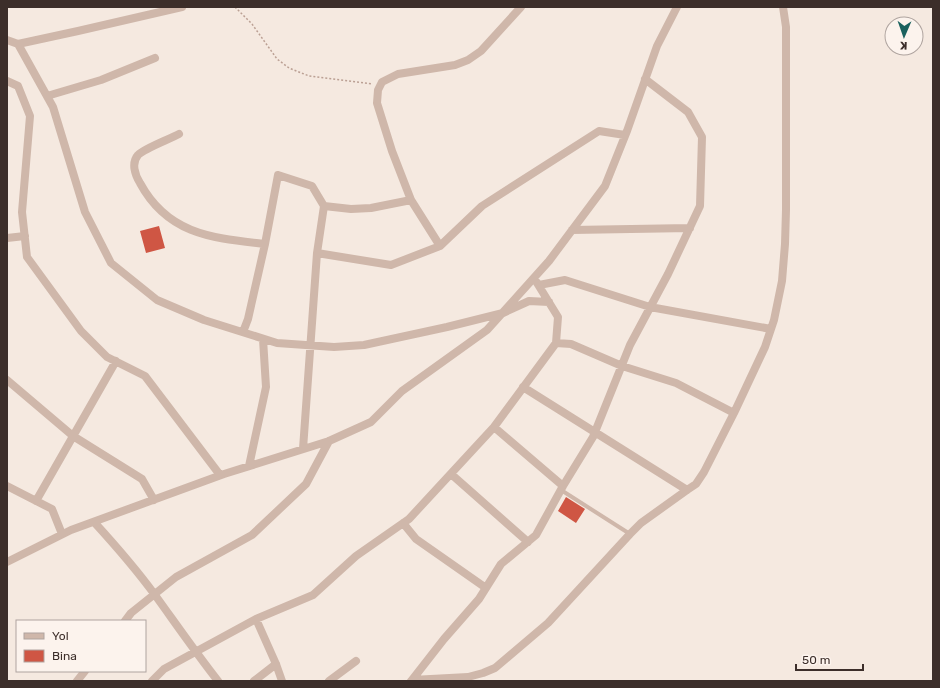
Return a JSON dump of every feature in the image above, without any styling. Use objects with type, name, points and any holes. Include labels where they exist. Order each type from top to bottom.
[{"type":"street","points":[[7,40],[18,44],[182,7]]},
{"type":"street","points":[[440,246],[411,200],[392,151],[377,103],[377,94],[382,82],[398,74],[455,66],[468,60],[481,51],[521,7]]},
{"type":"street","points":[[7,562],[62,534],[220,475],[329,441],[371,422],[402,391],[487,330],[537,281],[549,261],[605,186],[657,46],[677,7]]},
{"type":"street","points":[[412,680],[468,677],[495,668],[548,623],[641,523],[696,484],[704,472],[765,347],[771,329],[782,281],[785,237],[786,27],[783,7]]},
{"type":"street","points":[[18,44],[53,107],[86,212],[111,262],[157,300],[204,320],[277,343],[334,347],[364,345],[447,327],[503,313],[529,301],[549,302]]},
{"type":"street","points":[[47,96],[101,80],[155,58]]},
{"type":"street","points":[[412,680],[444,639],[479,599],[501,564],[536,536],[595,432],[630,345],[700,206],[702,137],[688,112],[645,79]]},
{"type":"street","points":[[7,81],[18,86],[30,116],[22,212],[27,257],[81,330],[107,357],[145,376],[220,475]]},
{"type":"street","points":[[317,253],[391,266],[440,246],[482,206],[599,132],[625,135]]},
{"type":"street","points":[[179,134],[140,153],[136,158],[134,166],[138,179],[150,199],[166,216],[194,232],[224,239],[265,244]]},
{"type":"street","points":[[243,332],[248,319],[265,244],[278,175],[312,186],[324,206],[317,253],[303,449]]},
{"type":"street","points":[[324,206],[351,209],[371,208],[411,200]]},
{"type":"street","points":[[572,230],[690,228]]},
{"type":"street","points":[[7,238],[25,236]]},
{"type":"street","points":[[537,281],[565,280],[650,307],[771,329]]},
{"type":"street","points":[[152,681],[164,669],[256,619],[313,595],[356,556],[408,519],[494,427],[556,343],[558,317],[537,281]]},
{"type":"street","points":[[249,466],[266,387],[263,339]]},
{"type":"street","points":[[556,343],[571,344],[622,366],[676,383],[734,413]]},
{"type":"street","points":[[36,501],[116,361]]},
{"type":"street","points":[[7,380],[73,436],[142,479],[154,500]]},
{"type":"street","points":[[523,387],[688,490]]},
{"type":"street","points":[[494,427],[562,488]]},
{"type":"street","points":[[126,620],[130,613],[176,577],[252,535],[306,484],[329,441]]},
{"type":"street","points":[[450,474],[528,542]]},
{"type":"street","points":[[7,486],[52,510],[62,534]]},
{"type":"street","points":[[94,522],[120,551],[154,594],[195,652],[218,681]]},
{"type":"street","points":[[403,523],[416,539],[486,588]]},
{"type":"street","points":[[256,619],[282,681]]},
{"type":"street","points":[[329,681],[356,661]]},
{"type":"street","points":[[254,681],[276,664]]},
{"type":"street","points":[[77,681],[84,672]]},
{"type":"lane","points":[[562,488],[630,534]]},
{"type":"path","points":[[235,7],[256,29],[277,59],[289,68],[309,76],[380,86]]},
{"type":"building","points":[[159,226],[165,248],[146,253],[140,231]]},
{"type":"building","points":[[566,497],[585,509],[576,523],[558,511]]}]
